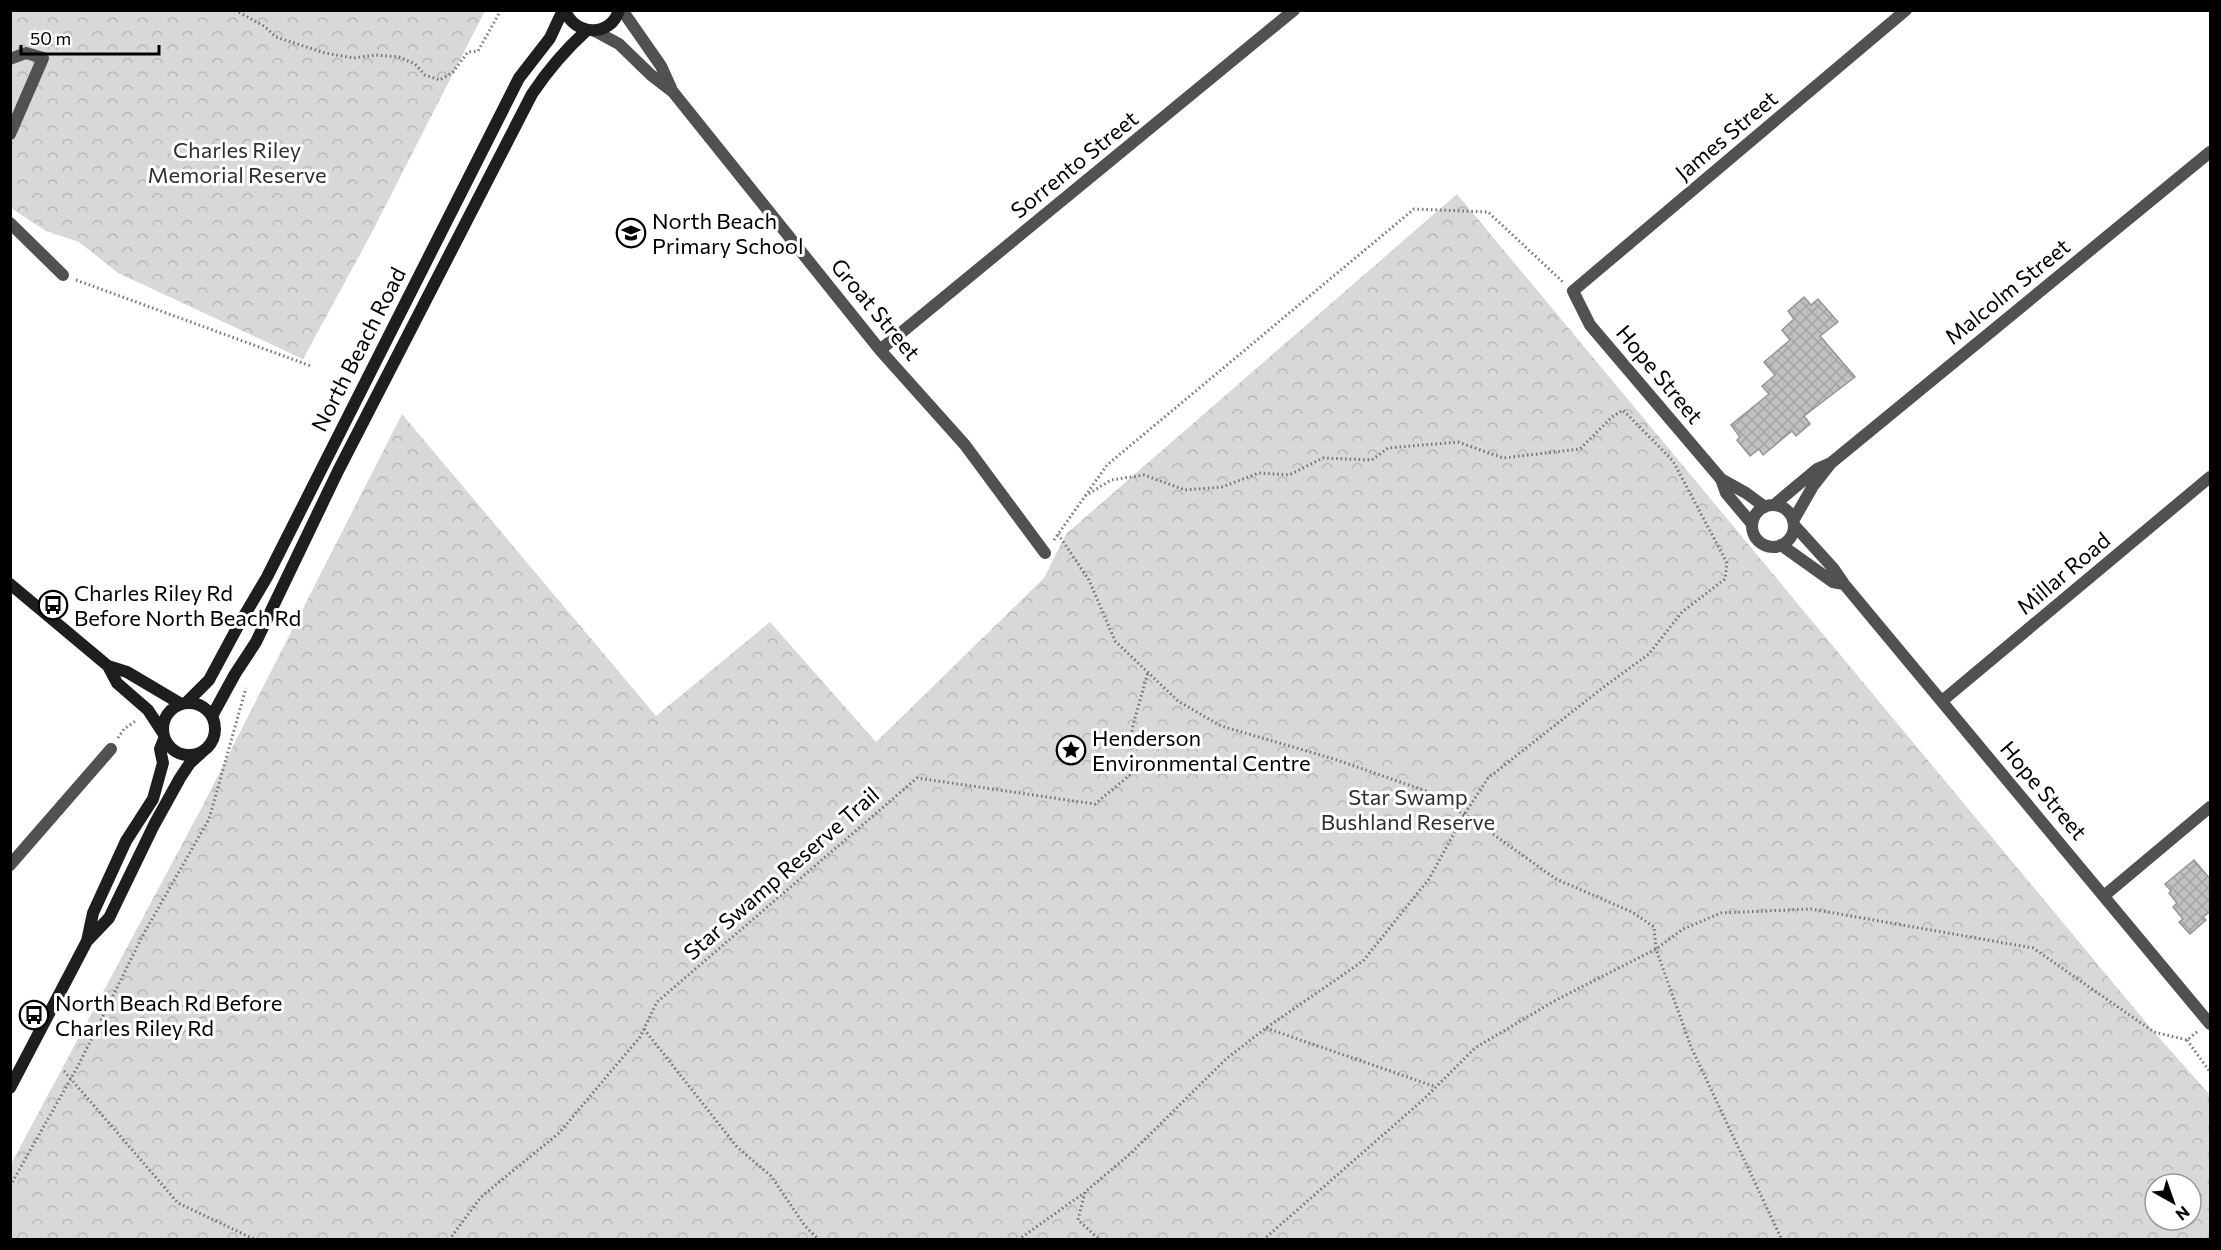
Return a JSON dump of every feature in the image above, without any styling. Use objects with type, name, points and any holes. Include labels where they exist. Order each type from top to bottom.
[{"type":"main road","name":"North Beach Road","points":[[564,10],[573,24],[591,31]]},
{"type":"main road","name":"North Beach Road","points":[[10,1088],[87,941],[93,913],[126,841],[153,799],[163,763],[160,749],[166,715],[184,704],[209,680],[267,577],[519,78],[550,38],[564,10]]},
{"type":"main road","name":"North Beach Road","points":[[87,941],[109,918],[159,815],[180,778],[190,763],[213,741],[215,724],[212,716],[225,690],[256,642],[338,471],[532,94],[551,66],[571,44],[591,31],[604,28],[612,23],[621,10]]},
{"type":"main road","points":[[10,584],[108,666],[117,683],[148,710],[168,746],[175,752],[192,756],[201,753]]},
{"type":"main road","points":[[108,666],[127,672],[184,704],[201,706],[212,716]]},
{"type":"street","name":"Groat Street","points":[[621,10],[661,66],[673,92]]},
{"type":"street","name":"Sorrento Street","points":[[880,350],[1294,10]]},
{"type":"street","name":"James Street","points":[[1574,291],[1906,10]]},
{"type":"street","name":"Groat Street","points":[[591,31],[619,44],[651,75],[673,92],[880,350],[965,445],[1045,554]]},
{"type":"street","points":[[10,59],[26,53],[43,58],[16,107],[10,134]]},
{"type":"street","name":"Malcolm Street","points":[[1793,523],[1813,486],[1831,463],[2211,152]]},
{"type":"street","points":[[10,223],[63,275]]},
{"type":"street","name":"Hope Street","points":[[1574,291],[1590,325],[1721,480],[1726,493],[1752,524]]},
{"type":"street","name":"Malcolm Street","points":[[1769,506],[1817,469],[1831,463]]},
{"type":"street","name":"Millar Road","points":[[1942,701],[2211,477]]},
{"type":"street","name":"Hope Street","points":[[1721,480],[1769,506]]},
{"type":"street","points":[[1769,506],[1788,512],[1793,523],[1790,537],[1781,545],[1761,543],[1755,537],[1752,524],[1756,514],[1769,506]]},
{"type":"street","name":"Hope Street","points":[[1793,523],[1833,568],[2210,1023]]},
{"type":"street","name":"Hope Street","points":[[1781,545],[1833,582],[1844,584]]},
{"type":"street","points":[[10,865],[111,749]]},
{"type":"street","points":[[2105,895],[2211,807]]},
{"type":"path","points":[[235,10],[264,26],[276,37],[354,58],[399,57],[415,64],[425,75],[440,80],[453,72],[468,52],[478,51],[501,10]]},
{"type":"path","points":[[1045,554],[1107,465],[1414,209],[1488,212],[1574,291]]},
{"type":"path","points":[[63,275],[311,366]]},
{"type":"path","points":[[1018,1239],[1085,1192],[1130,1154],[1226,1059],[1266,1028],[1363,961],[1430,879],[1464,815],[1488,777],[1649,654],[1682,612],[1725,579],[1727,563],[1673,461],[1623,410],[1612,417],[1581,449],[1503,458],[1458,442],[1388,448],[1372,460],[1323,458],[1289,475],[1259,473],[1222,487],[1185,490],[1144,475],[1111,480],[1085,496]]},
{"type":"path","points":[[1058,534],[1089,580],[1115,641],[1178,701],[1221,726],[1334,759],[1429,792],[1556,879],[1632,912],[1654,927],[1656,949],[1691,1047],[1782,1239]]},
{"type":"path","name":"Star Swamp Reserve Trail","points":[[449,1239],[481,1197],[559,1133],[640,1037],[657,1002],[917,778],[1095,804],[1131,774],[1131,729],[1148,672]]},
{"type":"path","points":[[10,1186],[71,1079],[143,935],[209,819],[248,683]]},
{"type":"path","points":[[1263,1239],[1436,1087],[1475,1048],[1556,1000],[1656,949],[1683,928],[1721,913],[1811,909],[2033,948],[2154,1032],[2187,1040],[2211,1072]]},
{"type":"path","points":[[2187,1040],[2210,1023]]},
{"type":"path","points":[[1266,1028],[1436,1087]]},
{"type":"path","points":[[644,1029],[737,1147],[771,1176],[806,1226],[819,1239]]},
{"type":"path","points":[[64,1071],[178,1203],[256,1239]]},
{"type":"path","points":[[1085,1192],[1078,1221],[1100,1239]]},
{"type":"green space","name":"Charles Riley Memorial Reserve","points":[[10,11],[485,11],[370,236],[303,359],[118,273],[79,242],[46,231],[11,208]]},
{"type":"green space","name":"Star Swamp Bushland Reserve","points":[[1457,194],[2154,1032],[2210,1095],[2210,1239],[11,1239],[11,1164],[201,809],[402,414],[656,716],[770,622],[876,742],[1044,578],[1066,534]]},
{"type":"building","points":[[1804,297],[1811,305],[1818,299],[1838,322],[1820,336],[1855,377],[1804,416],[1810,424],[1796,436],[1792,431],[1763,455],[1759,449],[1750,456],[1737,440],[1740,437],[1731,425],[1769,394],[1762,386],[1775,375],[1764,362],[1790,340],[1782,330],[1794,319],[1788,311]]},
{"type":"building","points":[[2194,860],[2211,880],[2211,911],[2203,917],[2206,920],[2190,934],[2179,922],[2183,919],[2173,907],[2177,903],[2165,884]]},
{"type":"place","name":"North Beach Primary School","points":[[631,233]]},
{"type":"place","name":"Charles Riley Rd Before North Beach Rd","points":[[53,605]]},
{"type":"place","name":"Henderson Environmental Centre","points":[[1071,750]]},
{"type":"place","name":"North Beach Rd Before Charles Riley Rd","points":[[34,1015]]}]
